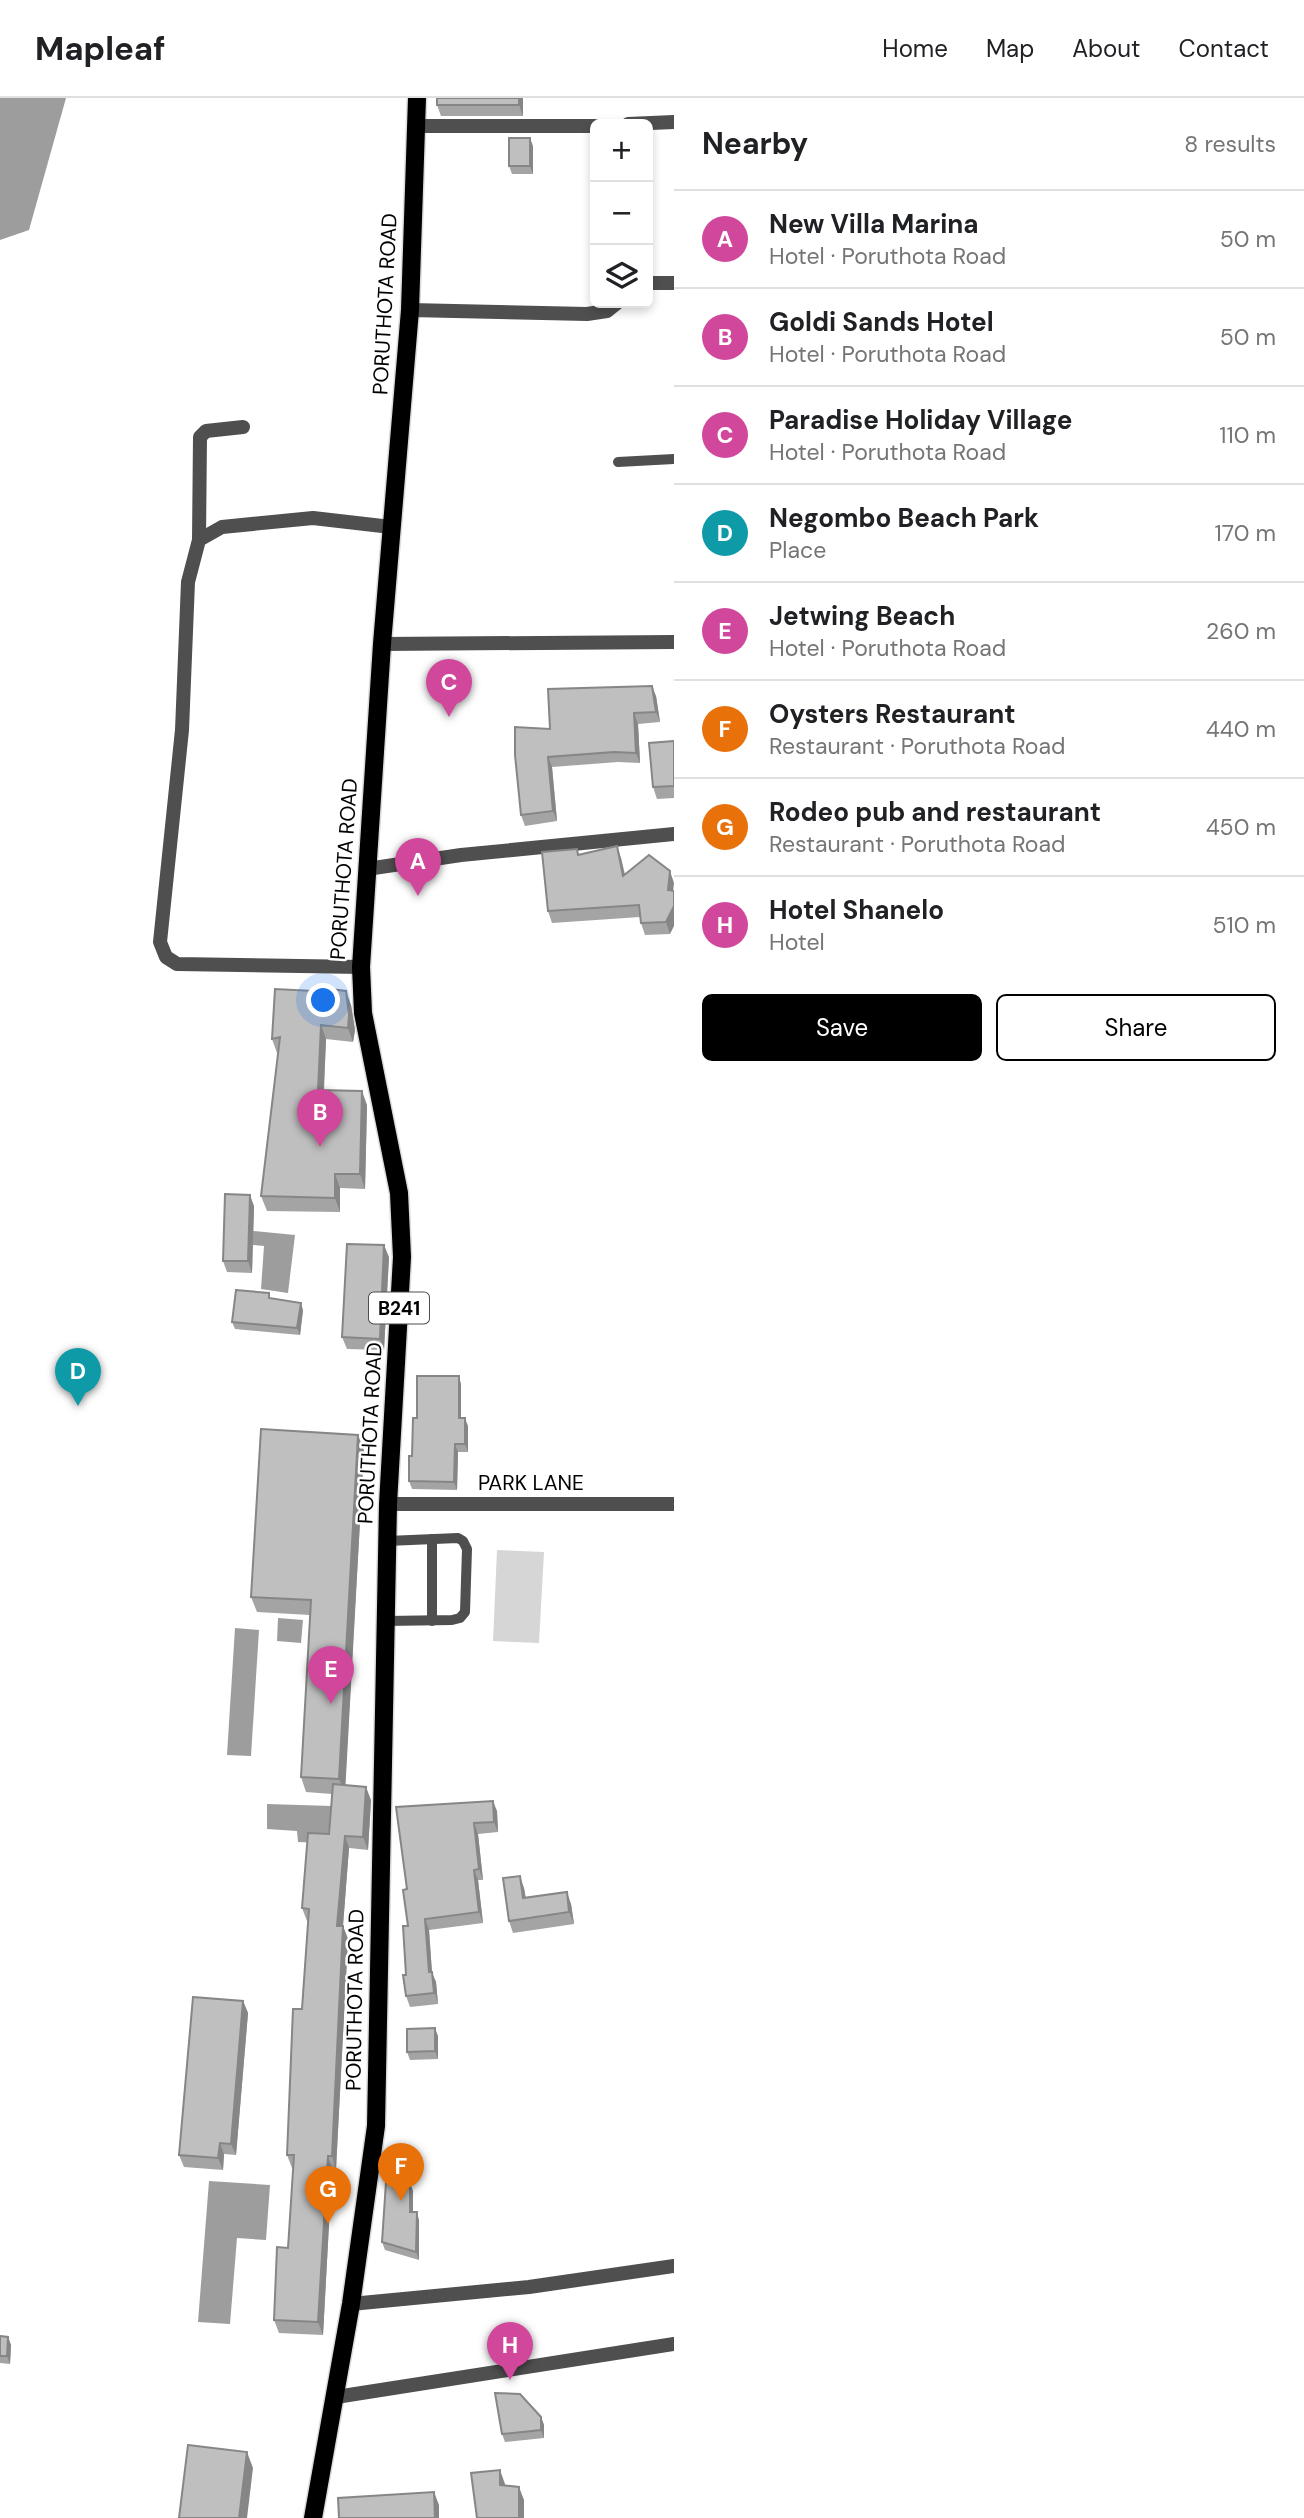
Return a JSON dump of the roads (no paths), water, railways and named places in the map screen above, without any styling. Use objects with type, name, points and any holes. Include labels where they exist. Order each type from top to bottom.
[{"type":"main road","name":"PORUTHOTA ROAD","points":[[313,2518],[351,2304],[376,2126],[388,1504],[402,1257],[399,1193],[363,1013],[360,967],[382,644],[410,310],[416,98]]},
{"type":"street","points":[[653,123],[674,122]]},
{"type":"street","points":[[415,126],[590,126]]},
{"type":"street","points":[[653,283],[674,282]]},
{"type":"street","points":[[410,310],[587,314],[611,308]]},
{"type":"street","points":[[243,427],[206,431],[200,437],[199,540],[188,582],[182,730],[160,942],[166,957],[177,964],[360,967]]},
{"type":"street","points":[[199,540],[222,527],[313,519],[391,527]]},
{"type":"street","points":[[382,644],[674,642]]},
{"type":"street","points":[[367,869],[461,855],[674,834]]},
{"type":"street","name":"PARK LANE","points":[[388,1504],[674,1504]]},
{"type":"street","points":[[351,2304],[529,2287],[674,2266]]},
{"type":"street","points":[[336,2397],[674,2344]]},
{"type":"lane","points":[[618,462],[674,459]]},
{"type":"lane","points":[[386,1621],[460,1618],[465,1612],[467,1549],[458,1538],[387,1541]]},
{"type":"lane","points":[[432,1539],[432,1621]]},
{"type":"place","name":"Paradise Holiday Village","points":[[449,717]]},
{"type":"place","name":"New Villa Marina","points":[[418,896]]},
{"type":"place","name":"Goldi Sands Hotel","points":[[320,1147]]},
{"type":"place","name":"Negombo Beach Park","points":[[78,1406]]},
{"type":"place","name":"Jetwing Beach","points":[[331,1704]]},
{"type":"place","name":"Oysters Restaurant","points":[[401,2201]]},
{"type":"place","name":"Rodeo pub and restaurant","points":[[328,2224]]},
{"type":"place","name":"Hotel Shanelo","points":[[510,2380]]}]
